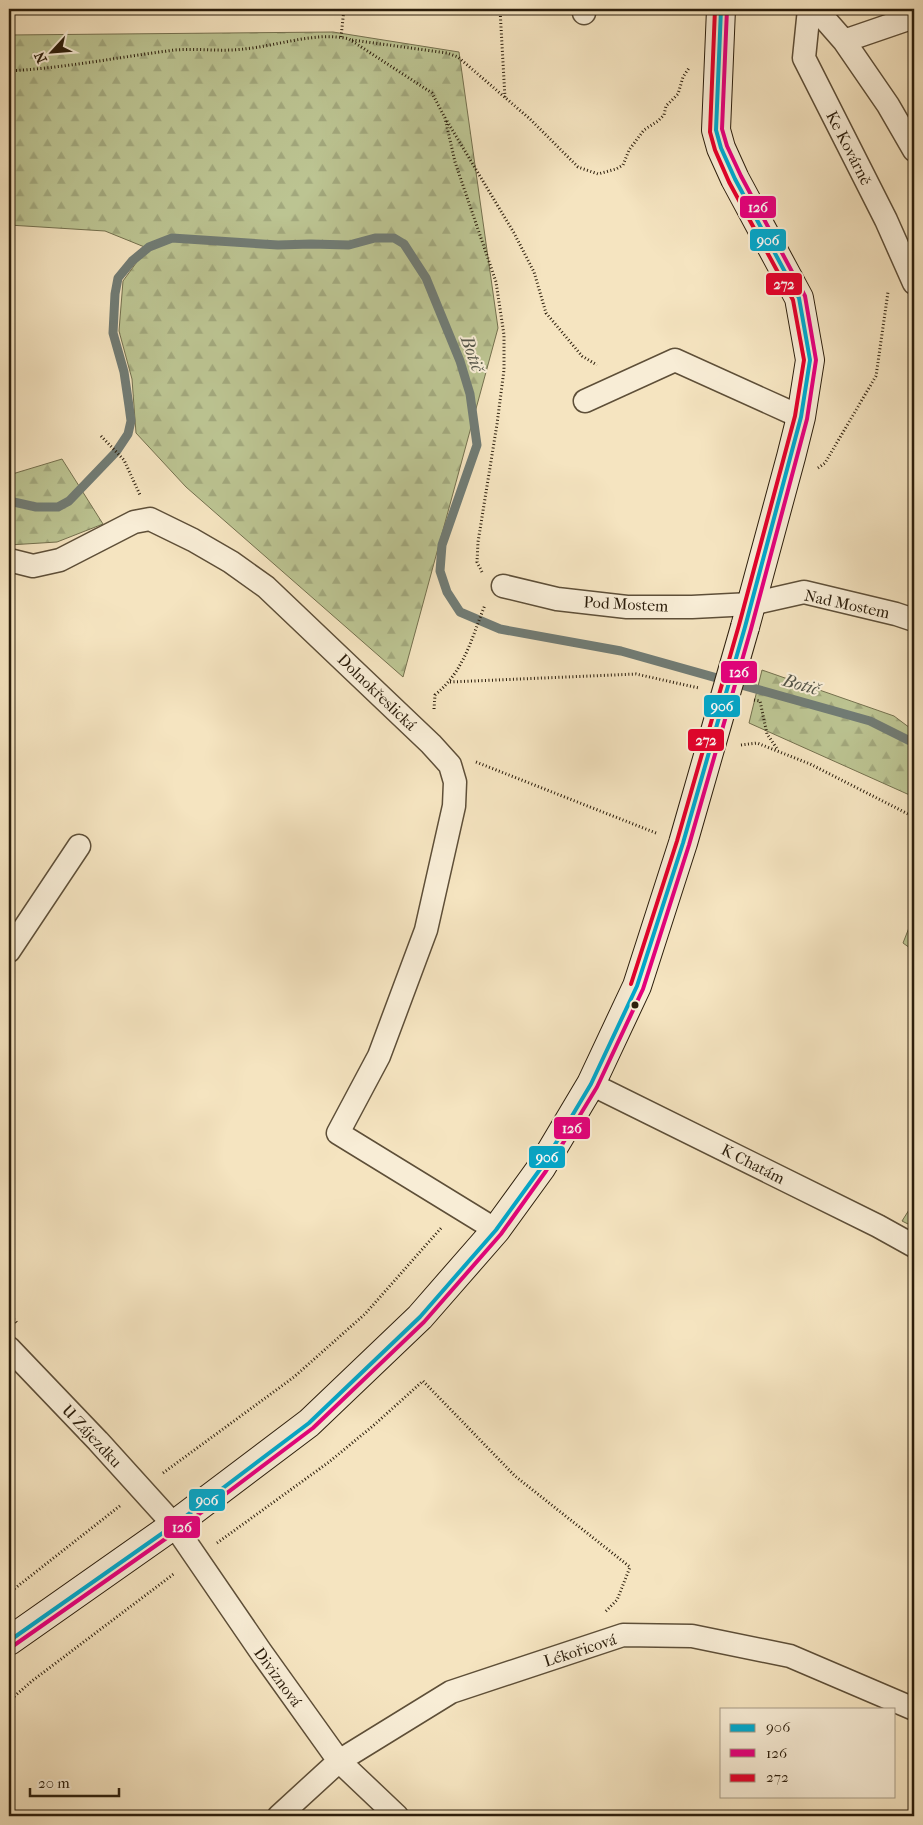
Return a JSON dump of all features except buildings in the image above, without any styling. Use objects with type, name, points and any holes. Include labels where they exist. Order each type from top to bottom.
[{"type":"street","points":[[9,1642],[174,1525],[309,1423],[420,1317],[496,1230],[541,1168],[591,1084],[637,986],[683,842],[726,696],[801,417],[810,360],[799,298],[734,179],[721,148],[716,130],[721,9]]},
{"type":"street","name":"Ke Kovárně","points":[[808,9],[804,58],[886,220],[914,283]]},
{"type":"street","points":[[816,9],[844,41],[888,105],[914,150]]},
{"type":"street","points":[[844,41],[914,17]]},
{"type":"street","points":[[585,400],[675,360],[801,417]]},
{"type":"street","points":[[9,560],[33,566],[60,560],[134,522],[150,519]]},
{"type":"street","name":"Dolnokřeslická","points":[[150,519],[208,549],[266,587],[431,744],[450,765],[454,782],[454,806],[426,930],[379,1056],[338,1132],[496,1230]]},
{"type":"street","name":"Pod Mostem","points":[[494,581],[557,599],[627,607],[692,607],[748,616]]},
{"type":"street","name":"Nad Mostem","points":[[748,616],[804,592],[914,620]]},
{"type":"street","points":[[9,951],[78,846]]},
{"type":"street","name":"K Chatám","points":[[591,1084],[878,1226],[914,1246]]},
{"type":"street","name":"U Zájezdku","points":[[9,1348],[98,1441],[174,1525]]},
{"type":"street","name":"Diviznová","points":[[174,1525],[339,1761],[397,1816]]},
{"type":"street","name":"Lékořicová","points":[[278,1816],[339,1761],[451,1692],[624,1635],[692,1636],[790,1656],[914,1709]]},
{"type":"path","points":[[341,38],[344,9]]},
{"type":"path","points":[[500,9],[505,99]]},
{"type":"path","points":[[9,70],[46,69],[177,50],[242,49],[322,37],[447,53],[458,57],[530,119],[578,167],[598,174],[623,165],[629,150],[644,130],[664,115],[666,106],[678,94],[683,77],[691,63]]},
{"type":"path","points":[[349,40],[432,93],[534,272],[546,312],[582,356],[626,382]]},
{"type":"path","points":[[445,118],[455,162],[496,282],[504,334],[504,370],[499,415],[478,542],[477,562],[480,570],[494,581]]},
{"type":"path","points":[[813,473],[825,462],[876,376],[888,285]]},
{"type":"path","points":[[100,436],[124,460],[150,519]]},
{"type":"path","points":[[431,744],[435,695],[450,682],[460,668],[484,605]]},
{"type":"path","points":[[450,682],[636,674],[726,696],[760,701],[767,734],[778,750]]},
{"type":"path","points":[[735,745],[757,743],[778,750],[810,764],[914,817]]},
{"type":"path","points":[[475,761],[657,833]]},
{"type":"path","points":[[156,1477],[294,1377],[365,1314],[444,1224]]},
{"type":"path","points":[[9,1701],[32,1681],[196,1558],[328,1462],[374,1425],[423,1381],[515,1476],[630,1567],[617,1600],[601,1615]]},
{"type":"path","points":[[9,1593],[123,1504]]},
{"type":"green space","points":[[333,32],[459,52],[498,328],[403,677],[186,487],[136,433],[132,379],[119,331],[123,281],[147,248],[105,231],[9,225],[9,35]]},
{"type":"green space","points":[[62,459],[103,524],[57,542],[9,545],[9,475]]},
{"type":"green space","points":[[762,670],[894,716],[914,731],[914,797],[749,723]]},
{"type":"green space","points":[[914,915],[914,951],[903,943]]},
{"type":"green space","points":[[914,1202],[914,1227],[902,1221]]},
{"type":"waterway","name":"Botič","points":[[9,501],[36,507],[58,507],[69,501],[116,452],[128,434],[131,421],[124,372],[113,333],[115,294],[118,278],[132,261],[149,247],[172,238],[278,245],[349,245],[375,238],[394,238],[404,244],[426,278],[460,361],[470,394],[477,445],[442,545],[440,571],[447,592],[460,612],[500,629],[621,651],[870,721],[914,743]]},
{"type":"transit line","name":"272","points":[[631,984],[677,841],[739,625],[795,416],[804,360],[793,300],[729,182],[715,150],[710,132],[715,9]]},
{"type":"transit line","name":"906","points":[[9,1641],[174,1525],[309,1423],[420,1317],[496,1230],[541,1168],[591,1084],[637,986],[683,843],[745,627],[801,417],[810,360],[799,298],[735,179],[721,148],[716,130],[721,9]]},
{"type":"transit line","name":"126","points":[[13,1646],[178,1530],[313,1428],[424,1322],[501,1234],[546,1171],[597,1087],[643,989],[689,845],[751,629],[807,419],[816,360],[805,296],[741,176],[727,146],[722,129],[727,9]]}]
